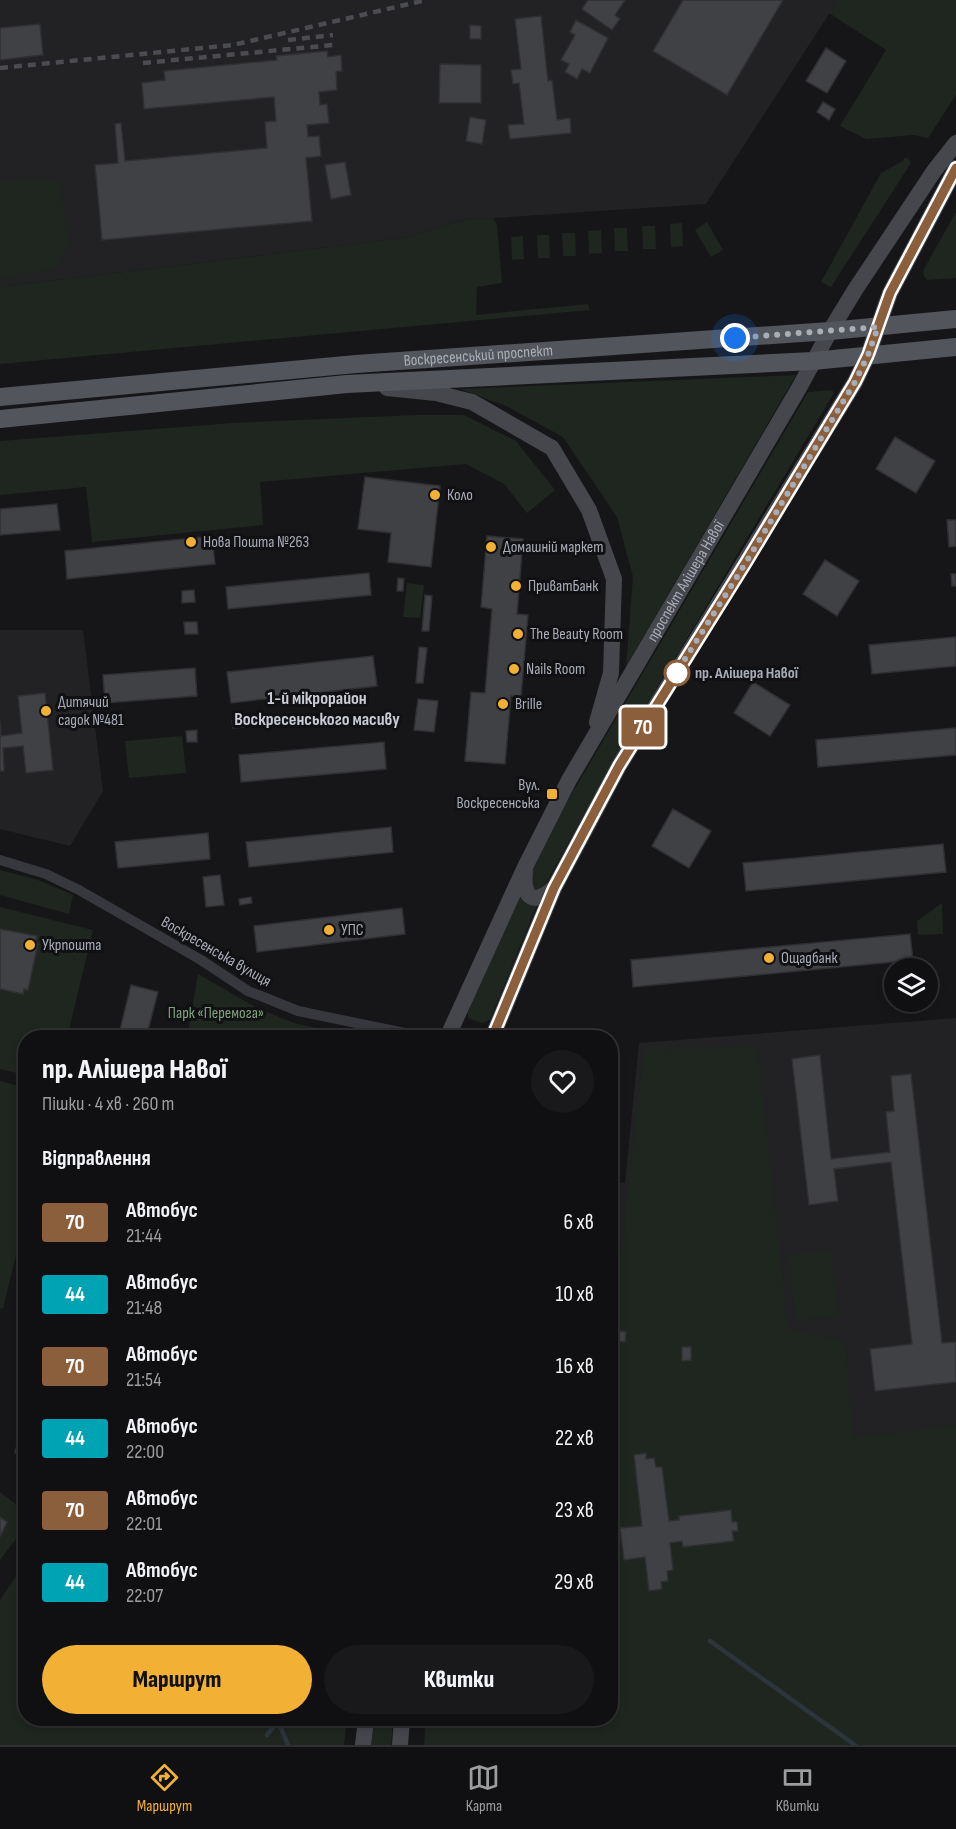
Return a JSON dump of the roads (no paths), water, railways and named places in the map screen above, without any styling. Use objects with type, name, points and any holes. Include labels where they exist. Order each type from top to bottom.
[{"type":"main road","name":"Воскресенський проспект","points":[[0,397],[356,364],[956,320]]},
{"type":"main road","name":"Воскресенський проспект","points":[[0,419],[347,384],[813,361],[956,347]]},
{"type":"street","name":"проспект Алішера Навої","points":[[451,1030],[525,867],[569,780],[830,331],[934,171],[956,143]]},
{"type":"street","points":[[495,1030],[554,888],[619,766],[855,382],[868,355],[890,293],[956,168]]},
{"type":"street","points":[[347,384],[436,393],[472,402],[552,448],[589,510],[614,579],[611,673],[589,748]]},
{"type":"street","name":"Воскресенська вулиця","points":[[0,860],[46,874],[79,890],[201,960],[248,991],[298,1011],[390,1030]]},
{"type":"street","points":[[525,867],[524,883],[529,895],[536,898],[544,897],[554,888]]},
{"type":"street","points":[[363,1745],[365,1726]]},
{"type":"street","points":[[400,1745],[401,1726]]},
{"type":"waterway","points":[[710,1641],[855,1745]]},
{"type":"waterway","points":[[267,1735],[274,1726]]},
{"type":"waterway","points":[[280,1726],[288,1745]]},
{"type":"railway","points":[[0,68],[233,45],[426,0]]},
{"type":"railway","points":[[288,40],[333,35]]},
{"type":"railway","points":[[143,63],[333,45]]},
{"type":"place","name":"Коло","points":[[435,495]]},
{"type":"place","name":"Нова Пошта №263","points":[[191,542]]},
{"type":"place","name":"Домашній маркет","points":[[491,547]]},
{"type":"place","name":"ПриватБанк","points":[[516,586]]},
{"type":"place","name":"The Beauty Room","points":[[518,634]]},
{"type":"place","name":"Nails Room","points":[[514,669]]},
{"type":"place","name":"пр. Алішера Навої","points":[[677,673]]},
{"type":"place","name":"Brille","points":[[503,704]]},
{"type":"place","name":"Дитячий садок №481","points":[[46,711]]},
{"type":"place","name":"Вул. Воскресенська","points":[[552,794]]},
{"type":"place","name":"УПС","points":[[329,930]]},
{"type":"place","name":"Укрпошта","points":[[30,945]]},
{"type":"place","name":"Ощадбанк","points":[[769,958]]},
{"type":"district","name":"1-й мікрорайон Воскресенського масиву","points":[[317,708]]},
{"type":"park label","name":"Парк «Перемога»","points":[[216,1013]]}]
